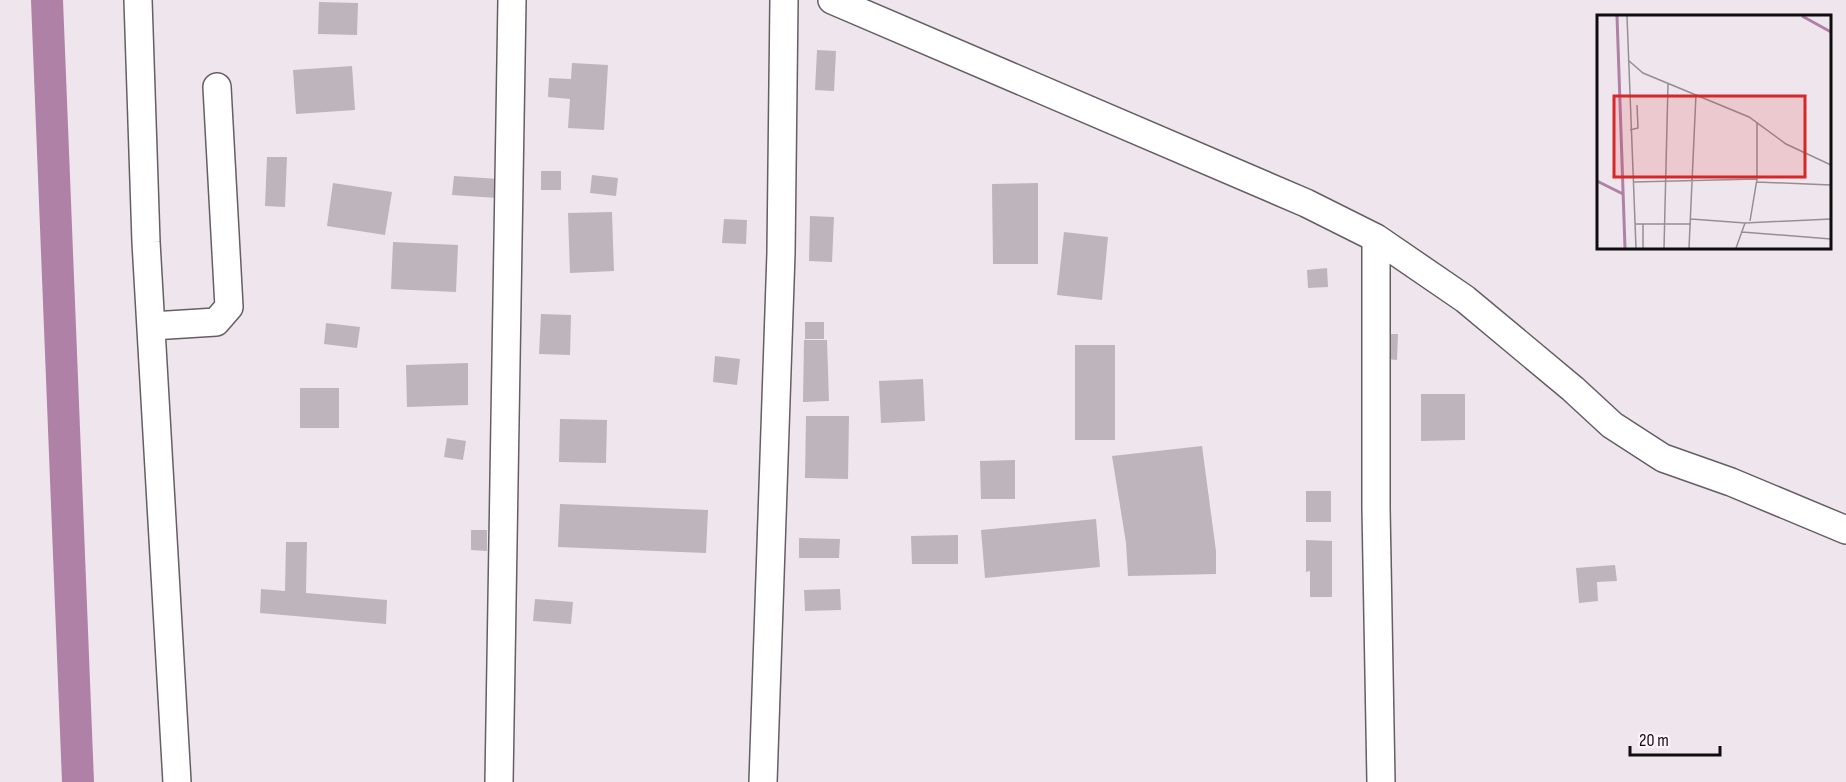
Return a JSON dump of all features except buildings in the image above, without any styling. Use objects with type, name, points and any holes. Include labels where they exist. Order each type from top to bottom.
[{"type":"street","points":[[138,0],[152,326],[177,782]]},
{"type":"street","points":[[499,782],[512,0]]},
{"type":"street","points":[[763,782],[780,265],[784,0]]},
{"type":"street","points":[[832,0],[1306,203],[1376,238],[1465,300],[1574,389],[1612,425],[1663,458],[1731,482],[1846,530]]},
{"type":"street","points":[[152,326],[216,322],[229,308],[217,87]]},
{"type":"street","points":[[1376,238],[1376,508],[1381,782]]},
{"type":"waterway","points":[[47,0],[78,782]]}]
